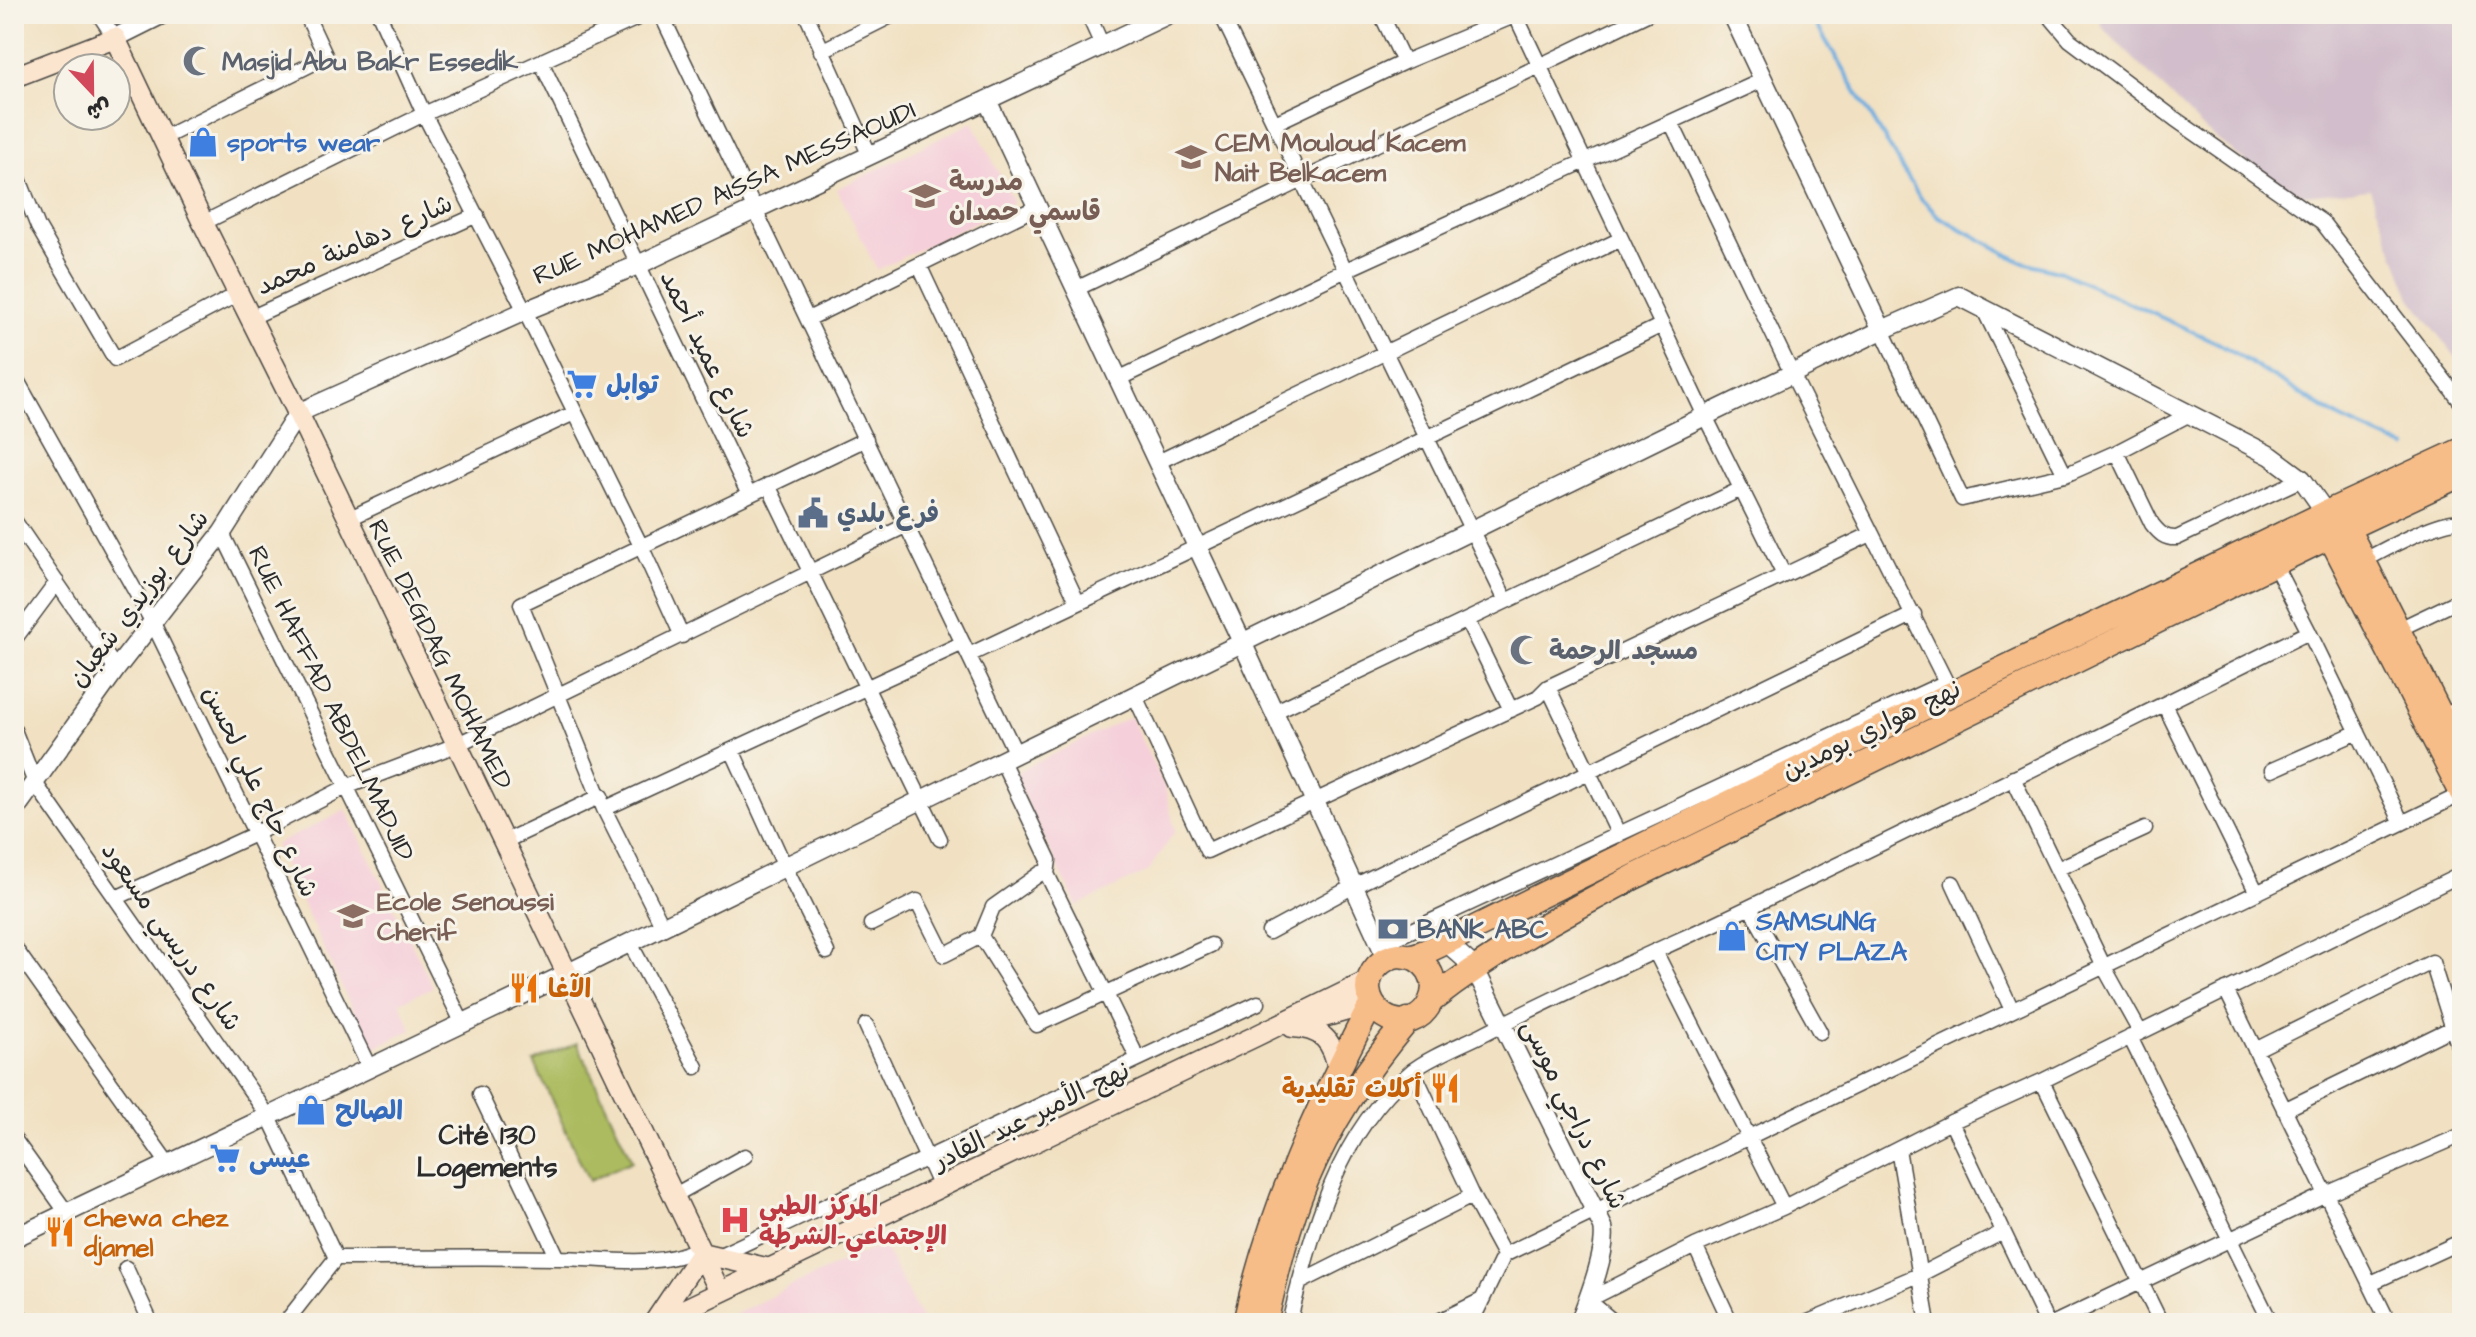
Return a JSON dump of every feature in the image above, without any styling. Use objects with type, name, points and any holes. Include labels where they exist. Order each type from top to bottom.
[{"type":"main road","points":[[15,76],[115,38]]},
{"type":"main road","name":"RUE DEGDAG MOHAMED","points":[[115,38],[673,1196],[705,1253],[720,1292]]},
{"type":"main road","points":[[2334,526],[2462,450]]},
{"type":"main road","points":[[2334,526],[2462,474]]},
{"type":"main road","points":[[2334,526],[2363,561],[2397,630],[2452,712],[2462,758]]},
{"type":"main road","points":[[2334,526],[2462,794]]},
{"type":"main road","name":"نهج هواري بومدين","points":[[1432,1000],[1474,967],[1545,924],[1988,689],[2274,564],[2334,526]]},
{"type":"main road","name":"نهج هواري بومدين","points":[[1393,953],[1446,942],[2334,526]]},
{"type":"main road","points":[[1245,1323],[1275,1213],[1371,992],[1376,967],[1393,953],[1423,963],[1431,973],[1434,987],[1432,1000],[1422,1014],[1408,1020],[1390,1042],[1345,1109],[1306,1180],[1282,1251],[1265,1323]]},
{"type":"main road","points":[[1371,992],[1377,1011],[1388,1018],[1408,1020]]},
{"type":"main road","name":"نهج الأمير عبد القادر","points":[[1256,1036],[1288,1027],[1371,992]]},
{"type":"main road","name":"نهج الأمير عبد القادر","points":[[655,1323],[1256,1036],[1371,992]]},
{"type":"main road","points":[[1288,1027],[1306,1029],[1323,1036],[1332,1046],[1338,1069]]},
{"type":"main road","points":[[655,1323],[705,1253],[770,1269]]},
{"type":"main road","points":[[14,1313],[21,1323]]},
{"type":"street","points":[[99,14],[115,38],[163,14]]},
{"type":"street","points":[[163,138],[326,57],[306,14]]},
{"type":"street","points":[[379,14],[424,114],[525,311],[682,636]]},
{"type":"street","points":[[203,223],[424,114],[646,14]]},
{"type":"street","points":[[661,14],[966,649],[1049,860],[1047,874],[1138,1059]]},
{"type":"street","points":[[806,14],[870,156]]},
{"type":"street","points":[[821,51],[895,14]]},
{"type":"street","points":[[1088,14],[1102,45]]},
{"type":"street","name":"RUE MOHAMED AISSA MESSAOUDI","points":[[298,413],[525,311],[638,265],[1169,14]]},
{"type":"street","points":[[1221,14],[1506,601]]},
{"type":"street","points":[[1381,14],[1404,62]]},
{"type":"street","points":[[1076,289],[1647,14]]},
{"type":"street","points":[[1732,14],[1962,499],[2065,475],[2188,415]]},
{"type":"street","points":[[2048,14],[2070,40],[2175,119],[2322,222],[2462,403]]},
{"type":"street","points":[[1275,123],[1404,62],[1514,15],[1784,575]]},
{"type":"street","name":"شارع عميد أحمد","points":[[541,62],[749,495]]},
{"type":"street","points":[[1118,379],[1346,270],[1763,80]]},
{"type":"street","points":[[987,100],[1354,886],[1393,953],[1619,835],[1946,682],[1988,689]]},
{"type":"street","points":[[1671,122],[1792,374],[1946,682]]},
{"type":"street","points":[[14,166],[38,227],[115,359],[238,294]]},
{"type":"street","points":[[808,319],[1037,207]]},
{"type":"street","name":"شارع دهامنة محمد","points":[[250,318],[477,215]]},
{"type":"street","points":[[1158,462],[1621,239]]},
{"type":"street","points":[[919,265],[1078,603]]},
{"type":"street","points":[[14,1238],[463,1024],[1705,416],[1959,296],[2271,456],[2302,479],[2334,526]]},
{"type":"street","points":[[1984,310],[2065,475]]},
{"type":"street","points":[[503,842],[732,750],[866,688],[1078,603],[1429,439],[1662,325]]},
{"type":"street","name":"شارع حاج علي لحسن","points":[[14,375],[152,621],[370,1069]]},
{"type":"street","name":"شارع بوزيدي شعبان","points":[[14,811],[116,669],[222,533],[298,413]]},
{"type":"street","points":[[348,519],[574,413]]},
{"type":"street","points":[[663,927],[602,802],[521,604],[866,439]]},
{"type":"street","points":[[2117,452],[2152,524],[2168,538],[2177,538],[2302,479]]},
{"type":"street","points":[[768,485],[940,839]]},
{"type":"street","points":[[1274,712],[1741,489]]},
{"type":"street","points":[[14,520],[116,669]]},
{"type":"street","points":[[2363,561],[2424,531],[2456,520],[2462,522]]},
{"type":"street","points":[[116,898],[255,834],[346,787],[456,745],[907,525]]},
{"type":"street","name":"RUE HAFFAD ABDELMADJID","points":[[222,533],[463,1024]]},
{"type":"street","points":[[1135,696],[1207,851],[1511,710],[1538,697],[1548,687],[1871,534]]},
{"type":"street","points":[[2274,564],[2402,823]]},
{"type":"street","points":[[14,640],[57,582]]},
{"type":"street","points":[[2397,630],[2462,599]]},
{"type":"street","points":[[1269,932],[1354,886],[1914,614]]},
{"type":"street","points":[[1467,620],[1511,710]]},
{"type":"street","points":[[1289,1323],[1314,1230],[1348,1150],[1384,1098],[1413,1070],[2309,632]]},
{"type":"street","points":[[1548,687],[1619,835]]},
{"type":"street","points":[[2164,704],[2257,893]]},
{"type":"street","name":"شارع دريسي مسعود","points":[[14,730],[35,783],[269,1117],[336,1258]]},
{"type":"street","points":[[2272,770],[2358,732]]},
{"type":"street","points":[[732,750],[827,952]]},
{"type":"street","points":[[2013,778],[2271,1323]]},
{"type":"street","points":[[1471,1323],[1504,1255],[2462,794]]},
{"type":"street","points":[[2057,869],[2145,829]]},
{"type":"street","points":[[871,924],[917,901],[944,955],[981,936],[993,907],[1041,873],[1047,874]]},
{"type":"street","points":[[1615,1323],[1588,1300],[2462,874]]},
{"type":"street","points":[[1953,883],[2012,1010]]},
{"type":"street","points":[[1750,907],[1820,1032]]},
{"type":"street","points":[[981,936],[1037,1025],[1211,945]]},
{"type":"street","name":"شارع دراجي موسى","points":[[1446,942],[1474,967],[1603,1227],[1604,1238],[1579,1323]]},
{"type":"street","points":[[630,943],[696,1067]]},
{"type":"street","points":[[14,947],[169,1165]]},
{"type":"street","points":[[1655,951],[1784,1207]]},
{"type":"street","points":[[2255,1050],[2432,962],[2462,1058]]},
{"type":"street","points":[[2226,990],[2389,1323]]},
{"type":"street","points":[[285,1323],[336,1258],[660,1260],[705,1253],[926,1159],[1258,1003]]},
{"type":"street","points":[[866,1025],[940,1187]]},
{"type":"street","points":[[2284,1110],[2452,1028]]},
{"type":"street","points":[[1413,1070],[1472,1196],[1504,1255]]},
{"type":"street","points":[[2042,1081],[2161,1323]]},
{"type":"street","points":[[480,1094],[558,1258]]},
{"type":"street","points":[[1951,1122],[2047,1323]]},
{"type":"street","points":[[2054,1323],[2326,1194],[2462,1135]]},
{"type":"street","points":[[14,1139],[67,1213]]},
{"type":"street","points":[[1898,1149],[1928,1323]]},
{"type":"street","points":[[673,1196],[745,1156]]},
{"type":"street","points":[[1299,1283],[1472,1196]]},
{"type":"street","points":[[1806,1323],[1921,1274],[2003,1232]]},
{"type":"street","points":[[2371,1283],[2462,1241]]},
{"type":"street","points":[[1695,1246],[1731,1323]]},
{"type":"street","points":[[126,1268],[151,1323]]},
{"type":"street","points":[[1435,1323],[1482,1300]]},
{"type":"shaded area","points":[[2099,14],[2462,14],[2462,365],[2411,298],[2370,189],[2305,195],[2282,190],[2206,131],[2102,27]]},
{"type":"shaded area","name":"مدرسة قاسمي حمدان","points":[[973,122],[1014,203],[877,270],[837,189]]},
{"type":"shaded area","points":[[1130,717],[1165,788],[1175,831],[1148,871],[1077,906],[1013,774]]},
{"type":"shaded area","name":"Ecole Senoussi Cherif","points":[[346,810],[433,987],[400,1002],[412,1030],[371,1049],[275,845]]},
{"type":"shaded area","points":[[883,1244],[923,1323],[717,1323],[792,1286]]},
{"type":"green space","points":[[577,1043],[632,1161],[589,1181],[534,1062]]},
{"type":"waterway","points":[[1810,14],[1919,196],[1938,216],[2020,261],[2061,272],[2218,343],[2341,419],[2407,448]]},
{"type":"place","name":"Masjid Abu Bakr Essedik","points":[[198,61]]},
{"type":"place","name":"sports wear","points":[[203,142]]},
{"type":"place","name":"CEM Mouloud Kacem Nait Belkacem","points":[[1191,157]]},
{"type":"place","name":"مدرسة قاسمي حمدان","points":[[925,196]]},
{"type":"place","name":"توابل","points":[[582,384]]},
{"type":"place","name":"فرع بلدي","points":[[813,513]]},
{"type":"place","name":"مسجد الرحمة","points":[[1525,650]]},
{"type":"place","name":"Ecole Senoussi Cherif","points":[[353,916]]},
{"type":"place","name":"BANK ABC","points":[[1393,929]]},
{"type":"place","name":"SAMSUNG CITY PLAZA","points":[[1732,936]]},
{"type":"place","name":"الآغا","points":[[524,988]]},
{"type":"place","name":"أكلات تقليدية","points":[[1445,1088]]},
{"type":"place","name":"الصالح","points":[[311,1110]]},
{"type":"place","name":"عيسى","points":[[225,1158]]},
{"type":"place","name":"المركز الطبي الإجتماعي-الشرطة","points":[[735,1220]]},
{"type":"place","name":"chewa chez djamel","points":[[60,1232]]},
{"type":"district","name":"Cité 130 Logements","points":[[487,1150]]}]
